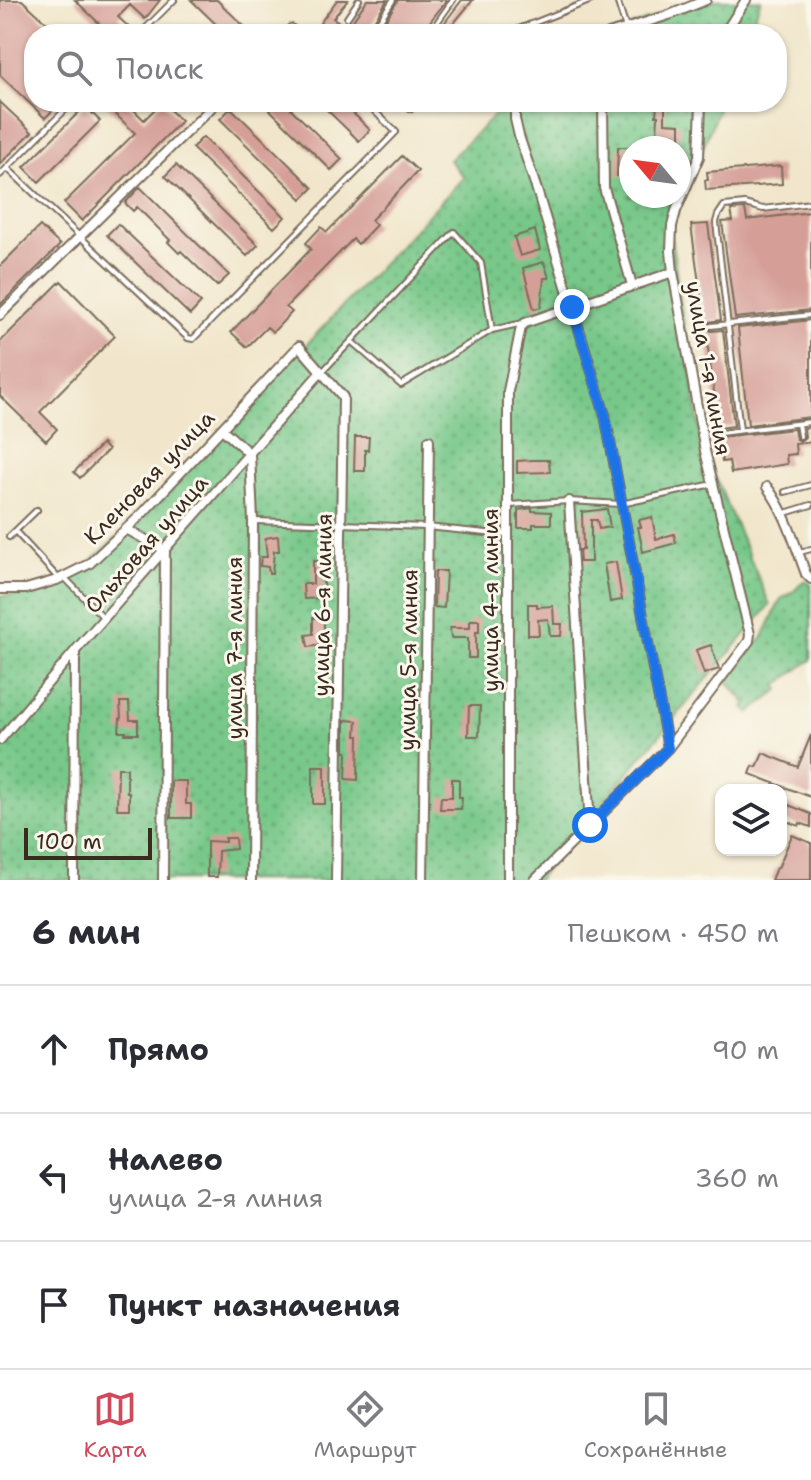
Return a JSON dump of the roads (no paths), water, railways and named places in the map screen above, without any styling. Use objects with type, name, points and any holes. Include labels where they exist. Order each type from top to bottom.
[{"type":"street","points":[[641,24],[706,0]]},
{"type":"street","points":[[730,24],[746,0]]},
{"type":"street","points":[[0,315],[207,112]]},
{"type":"street","points":[[515,112],[519,136],[605,415],[668,748],[535,880]]},
{"type":"street","points":[[603,112],[604,188],[632,285]]},
{"type":"street","name":"улица 1-я линия","points":[[668,748],[749,641],[750,634],[705,451],[671,251],[676,211],[699,157],[701,112]]},
{"type":"street","points":[[525,323],[673,272]]},
{"type":"street","name":"улица 4-я линия","points":[[508,880],[508,391],[521,327],[525,323]]},
{"type":"street","name":"улица 6-я линия","points":[[299,346],[343,397],[336,880]]},
{"type":"street","name":"Кленовая улица","points":[[0,589],[26,589],[62,578],[89,564],[142,514],[299,346]]},
{"type":"street","name":"Ольховая улица","points":[[0,740],[321,372]]},
{"type":"street","points":[[222,429],[250,454]]},
{"type":"street","name":"улица 5-я линия","points":[[423,880],[429,440]]},
{"type":"street","name":"улица 7-я линия","points":[[250,454],[253,521],[251,880]]},
{"type":"street","points":[[767,487],[775,497],[806,574],[811,579]]},
{"type":"street","points":[[569,501],[590,825]]},
{"type":"street","points":[[126,529],[165,550],[163,880]]},
{"type":"street","points":[[74,880],[75,651]]},
{"type":"lane","points":[[150,24],[174,0]]},
{"type":"lane","points":[[347,18],[359,0]]},
{"type":"lane","points":[[377,24],[393,0]]},
{"type":"lane","points":[[436,24],[453,0]]},
{"type":"lane","points":[[531,24],[592,0]]},
{"type":"lane","points":[[617,0],[624,24]]},
{"type":"lane","points":[[0,175],[63,112]]},
{"type":"lane","points":[[7,168],[188,338],[193,339],[396,132],[375,112]]},
{"type":"lane","points":[[740,430],[716,222],[718,215],[724,206],[736,204],[763,209],[811,203]]},
{"type":"lane","points":[[321,372],[454,232],[481,263],[492,330]]},
{"type":"lane","points":[[711,326],[811,315]]},
{"type":"lane","points":[[351,341],[401,385],[492,330],[525,323]]},
{"type":"lane","points":[[720,433],[811,422]]},
{"type":"lane","points":[[798,424],[800,436]]},
{"type":"lane","points":[[508,505],[569,501],[621,504],[713,484]]},
{"type":"lane","points":[[785,492],[811,485]]},
{"type":"lane","points":[[783,514],[811,505]]},
{"type":"lane","points":[[9,537],[37,510]]},
{"type":"lane","points":[[253,521],[427,527],[508,536]]},
{"type":"lane","points":[[15,531],[104,618]]},
{"type":"lane","points":[[798,553],[811,549]]}]
